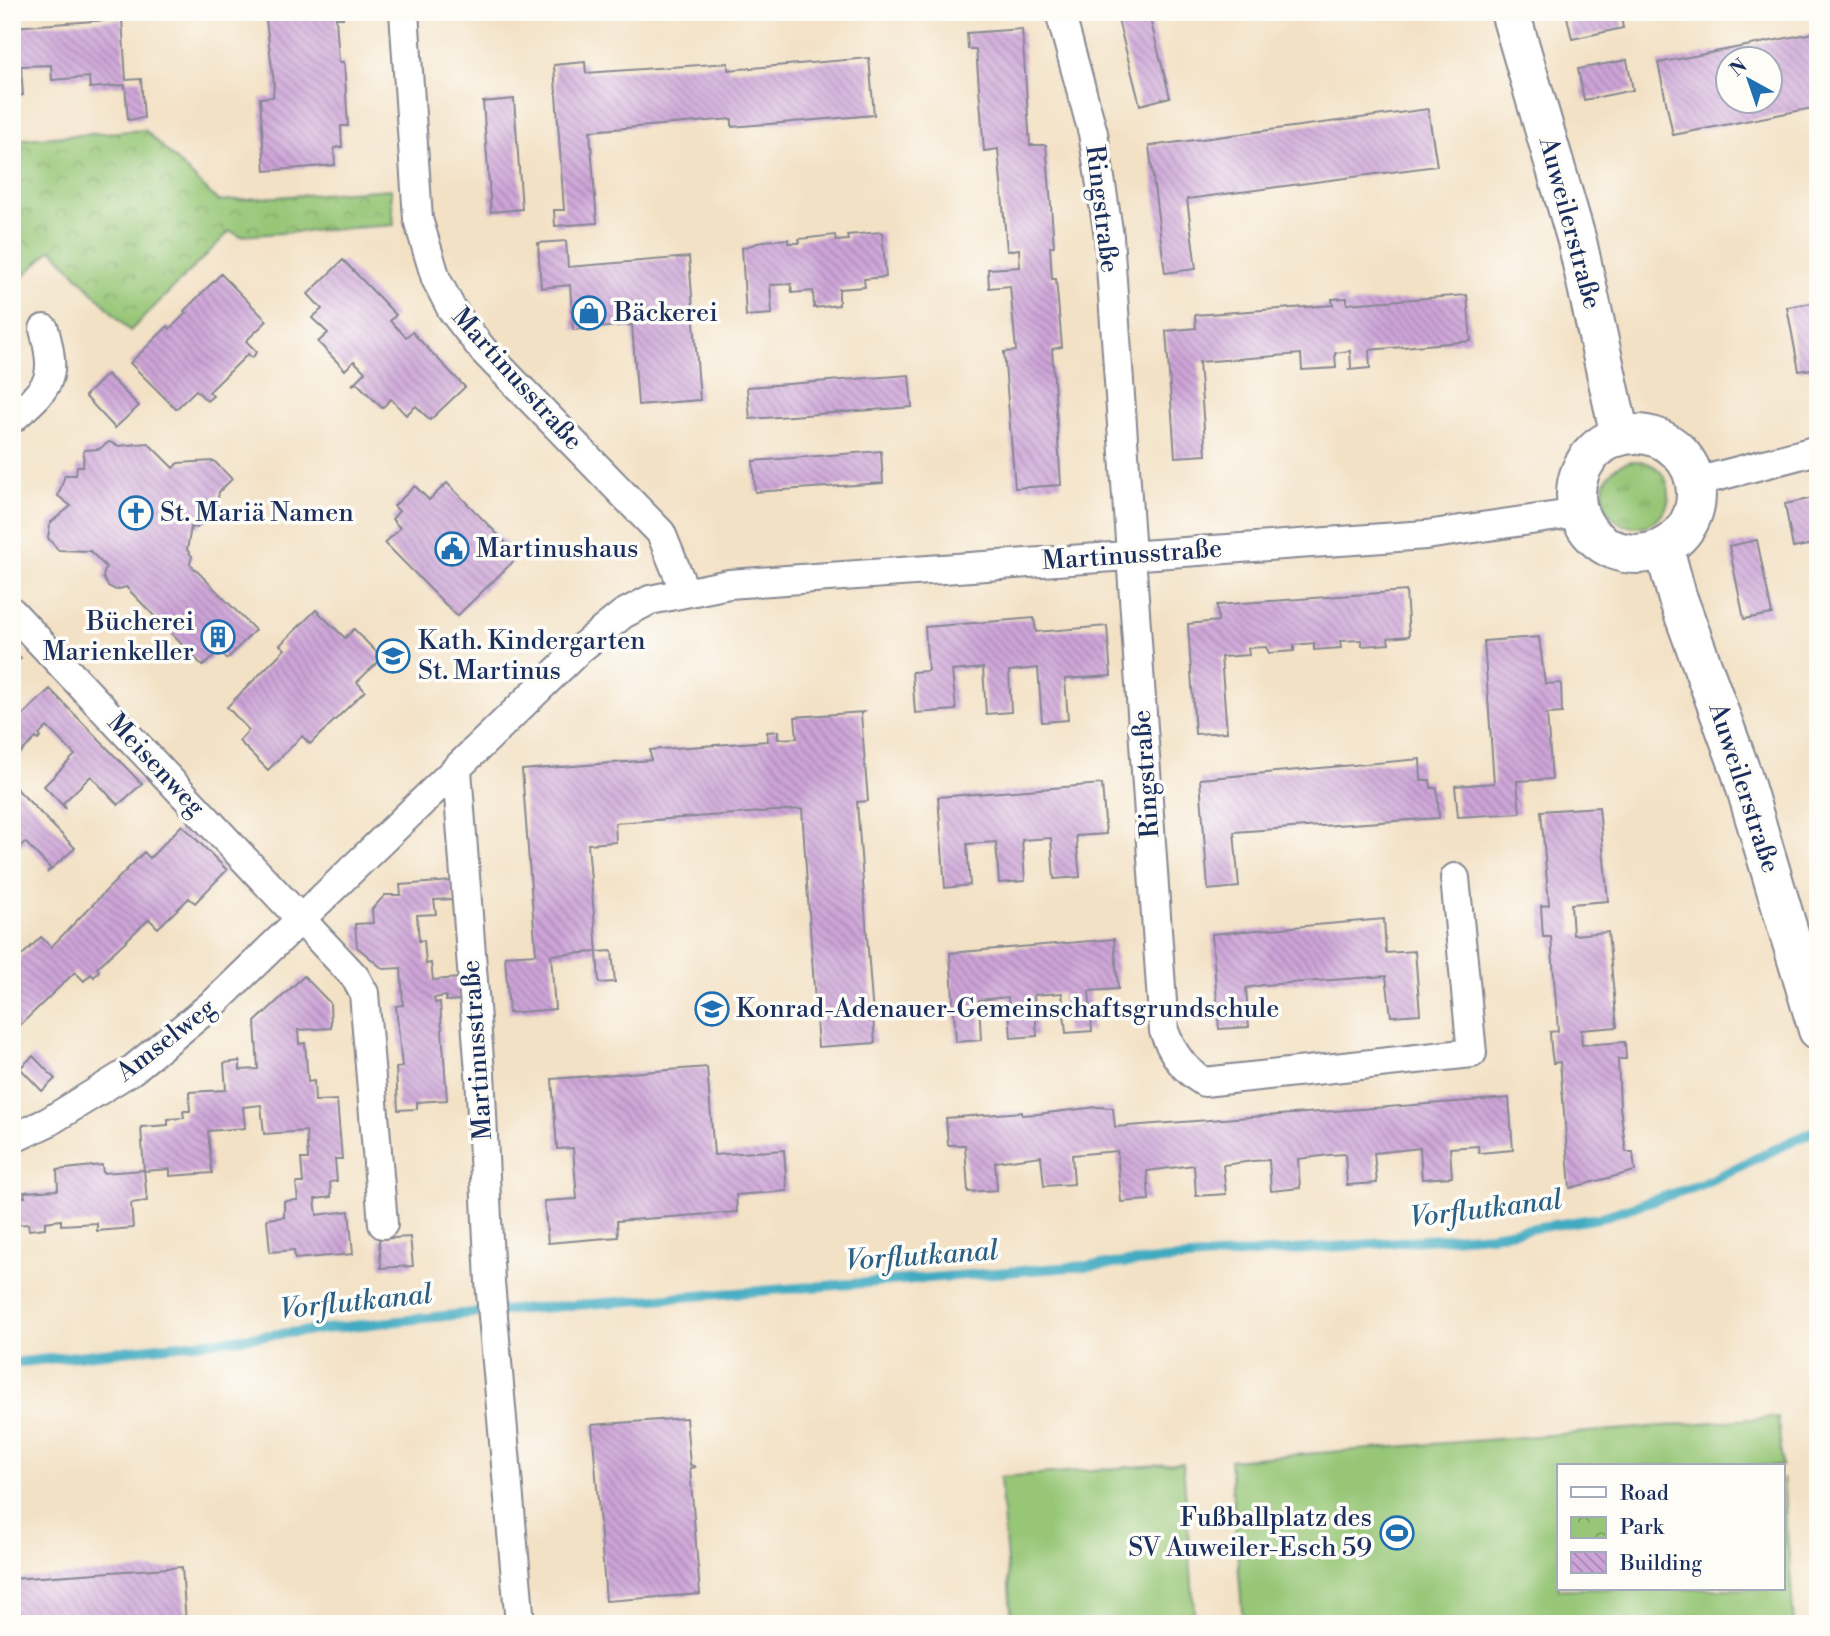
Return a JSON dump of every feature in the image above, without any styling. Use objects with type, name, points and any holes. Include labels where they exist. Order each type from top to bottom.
[{"type":"street","name":"Martinusstraße","points":[[404,12],[418,219],[436,279],[452,310],[483,350],[661,533],[685,592]]},
{"type":"street","name":"Ringstraße","points":[[1060,12],[1093,133],[1109,237],[1164,1031],[1171,1051],[1187,1071],[1203,1082],[1472,1052],[1455,878]]},
{"type":"street","name":"Auweilerstraße","points":[[1510,12],[1577,242],[1620,436]]},
{"type":"street","points":[[12,419],[46,388],[51,356],[44,329]]},
{"type":"street","points":[[1644,434],[1668,443],[1686,460],[1696,482],[1695,509],[1684,532],[1664,548],[1639,555],[1613,551],[1592,536],[1578,513],[1577,481],[1592,453],[1620,436],[1644,434]]},
{"type":"street","points":[[1696,482],[1818,450]]},
{"type":"street","name":"Martinusstraße","points":[[520,1624],[492,1291],[480,1073],[457,770],[581,648],[623,614],[650,600],[729,584],[1426,535],[1578,513]]},
{"type":"street","name":"Auweilerstraße","points":[[1664,548],[1677,596],[1741,772],[1818,1030]]},
{"type":"street","name":"Meisenweg","points":[[12,612],[302,917]]},
{"type":"street","name":"Amselweg","points":[[12,1139],[48,1122],[132,1070],[215,1002],[457,770]]},
{"type":"street","points":[[302,917],[355,977],[364,993],[383,1224]]},
{"type":"green space","points":[[145,130],[218,201],[391,189],[394,225],[240,236],[230,231],[130,331],[52,249],[12,287],[12,140]]},
{"type":"green space","points":[[1636,461],[1649,464],[1659,471],[1666,481],[1669,494],[1666,507],[1659,517],[1649,524],[1636,527],[1623,524],[1613,517],[1606,507],[1603,494],[1606,481],[1613,471],[1623,464]]},
{"type":"green space","name":"Fußballplatz des SV Auweiler-Esch 59","points":[[1778,1417],[1782,1464],[1557,1464],[1557,1590],[1784,1590],[1784,1491],[1794,1624],[1243,1624],[1230,1460]]},
{"type":"green space","points":[[1183,1463],[1195,1624],[1012,1624],[1000,1477]]},
{"type":"building","points":[[265,12],[343,12],[343,18],[336,18],[339,62],[344,62],[348,126],[341,126],[342,147],[334,148],[335,165],[265,171],[260,98],[273,97],[274,84]]},
{"type":"building","points":[[964,12],[996,12],[996,15],[964,18]]},
{"type":"building","points":[[1116,12],[1173,12],[1150,19],[1170,97],[1140,105]]},
{"type":"building","points":[[1566,12],[1620,12],[1623,28],[1572,39]]},
{"type":"building","points":[[122,19],[126,80],[141,79],[144,118],[128,120],[125,85],[90,88],[89,77],[52,80],[51,65],[21,66],[23,95],[12,96],[12,27]]},
{"type":"building","points":[[1022,29],[1030,145],[1046,145],[1049,179],[1054,246],[1050,247],[1052,279],[1056,279],[1062,347],[1052,349],[1061,485],[1015,488],[1004,352],[1016,351],[1010,286],[989,288],[988,269],[1020,267],[1019,249],[1007,251],[998,149],[984,151],[976,49],[968,49],[967,33]]},
{"type":"building","points":[[1818,32],[1818,107],[1784,114],[1784,46],[1746,46]]},
{"type":"building","points":[[1714,52],[1714,116],[1771,116],[1673,135],[1658,63]]},
{"type":"building","points":[[869,58],[874,115],[732,127],[732,119],[590,131],[597,223],[555,226],[554,210],[564,210],[554,65],[585,62],[586,73],[728,63],[728,70]]},
{"type":"building","points":[[1627,60],[1633,90],[1584,100],[1578,69]]},
{"type":"building","points":[[514,99],[522,209],[491,212],[483,102]]},
{"type":"building","points":[[1428,109],[1437,166],[1187,199],[1196,269],[1165,273],[1149,146]]},
{"type":"building","points":[[882,232],[886,277],[864,279],[865,287],[839,289],[839,305],[814,308],[813,291],[792,293],[791,284],[770,285],[772,314],[746,316],[742,248],[764,241],[788,239],[788,243],[800,243],[799,239],[835,235],[836,241],[848,240],[847,235]]},
{"type":"building","points":[[566,241],[568,267],[689,257],[700,400],[638,405],[632,325],[573,330],[570,285],[541,288],[538,243]]},
{"type":"building","points":[[343,260],[396,315],[390,321],[406,337],[412,332],[465,387],[430,420],[416,406],[406,415],[391,399],[382,408],[357,383],[352,385],[365,372],[354,361],[345,370],[318,342],[328,333],[312,318],[322,309],[308,294]]},
{"type":"building","points":[[221,274],[267,321],[246,341],[257,352],[252,358],[248,354],[209,392],[213,396],[207,401],[196,390],[176,409],[130,363],[168,326],[170,329]]},
{"type":"building","points":[[1467,295],[1471,341],[1369,350],[1370,368],[1348,370],[1351,368],[1350,351],[1335,353],[1336,368],[1302,370],[1301,354],[1199,362],[1206,455],[1175,457],[1166,331],[1196,328],[1195,315],[1333,305],[1332,299],[1347,298],[1347,304]]},
{"type":"building","points":[[1818,302],[1817,368],[1799,371],[1787,307]]},
{"type":"building","points":[[107,374],[139,406],[115,428],[85,396]]},
{"type":"building","points":[[909,375],[912,407],[750,419],[747,387]]},
{"type":"building","name":"St. Mariä Namen","points":[[109,442],[119,446],[148,443],[173,468],[178,463],[214,461],[232,479],[219,492],[216,510],[197,528],[191,527],[187,550],[192,556],[190,564],[255,630],[227,659],[219,651],[203,666],[126,587],[116,590],[108,586],[103,577],[106,567],[90,551],[58,550],[48,538],[50,523],[71,506],[58,496],[65,475],[76,475],[77,466],[83,466],[84,450],[99,449]]},
{"type":"building","points":[[881,451],[883,483],[755,492],[753,461]]},
{"type":"building","name":"Martinushaus","points":[[447,483],[519,556],[457,616],[385,543],[400,528],[392,519],[399,511],[394,506],[415,486],[429,500]]},
{"type":"building","points":[[1813,498],[1818,513],[1818,543],[1793,548],[1785,504]]},
{"type":"building","points":[[1757,540],[1772,614],[1744,619],[1729,546]]},
{"type":"building","points":[[1406,591],[1409,636],[1388,638],[1389,644],[1362,646],[1362,640],[1340,641],[1341,648],[1314,650],[1314,643],[1294,645],[1294,651],[1269,653],[1266,647],[1248,648],[1249,655],[1221,657],[1227,732],[1195,734],[1188,624],[1218,621],[1217,605]]},
{"type":"building","points":[[316,610],[345,638],[354,629],[382,658],[357,682],[365,691],[310,744],[302,736],[268,770],[239,741],[249,730],[227,707],[285,649],[280,645]]},
{"type":"building","points":[[1034,618],[1036,632],[1107,626],[1111,676],[1065,679],[1068,720],[1042,722],[1038,668],[1009,671],[1011,712],[986,714],[983,668],[952,671],[956,710],[915,713],[912,672],[928,671],[925,627]]},
{"type":"building","points":[[1539,637],[1545,684],[1561,683],[1562,713],[1547,714],[1552,779],[1517,781],[1520,813],[1458,817],[1455,786],[1494,783],[1484,641]]},
{"type":"building","points":[[12,649],[21,658],[12,667]]},
{"type":"building","points":[[50,689],[142,784],[118,805],[91,776],[63,803],[66,809],[44,786],[75,755],[47,727],[38,740],[36,738],[12,761],[12,725]]},
{"type":"building","points":[[864,712],[861,714],[868,801],[857,802],[875,1043],[818,1047],[802,809],[615,823],[616,842],[588,844],[597,952],[551,955],[555,1009],[509,1013],[505,956],[536,954],[522,770],[651,760],[650,750],[768,741],[767,732],[778,731],[778,739],[797,738],[795,717]]},
{"type":"building","points":[[1420,759],[1421,780],[1430,780],[1431,788],[1437,788],[1439,818],[1234,832],[1239,887],[1208,890],[1200,779]]},
{"type":"building","points":[[12,784],[75,848],[47,873],[50,868],[25,842],[12,853]]},
{"type":"building","points":[[1102,784],[1106,834],[1076,836],[1080,877],[1054,879],[1051,838],[1022,840],[1025,881],[999,883],[996,842],[967,844],[970,885],[945,888],[938,797]]},
{"type":"building","points":[[1599,807],[1608,901],[1571,904],[1573,935],[1608,932],[1617,1027],[1581,1030],[1582,1045],[1625,1042],[1626,1059],[1618,1059],[1620,1107],[1626,1152],[1633,1152],[1635,1171],[1570,1188],[1560,1062],[1553,1063],[1551,1048],[1550,1032],[1558,1031],[1551,937],[1543,937],[1541,906],[1549,905],[1541,811]]},
{"type":"building","points":[[182,825],[227,870],[195,903],[189,898],[158,928],[149,919],[97,968],[99,971],[94,977],[91,974],[84,981],[75,972],[12,1033],[12,965],[41,937],[51,947],[144,852],[150,858]]},
{"type":"building","points":[[452,881],[453,899],[434,900],[436,914],[417,915],[419,941],[424,940],[426,964],[431,963],[433,980],[459,978],[461,1000],[446,1001],[446,996],[434,998],[435,1003],[440,1002],[447,1100],[417,1102],[417,1109],[398,1110],[396,1068],[402,1067],[396,1006],[403,1005],[401,968],[383,969],[357,947],[355,924],[373,923],[372,909],[385,895],[401,895],[400,885]]},
{"type":"building","points":[[1384,919],[1386,953],[1415,951],[1420,1014],[1391,1016],[1386,976],[1263,985],[1246,988],[1249,1027],[1219,1029],[1212,934]]},
{"type":"building","points":[[1114,939],[1118,989],[1089,991],[1092,1031],[1066,1033],[1062,993],[1034,995],[1037,1036],[1011,1038],[1008,997],[979,1000],[981,1040],[956,1042],[950,953]]},
{"type":"building","points":[[612,951],[615,982],[599,983],[597,952]]},
{"type":"building","points":[[304,976],[330,1003],[331,1028],[298,1030],[299,1044],[305,1043],[308,1082],[314,1081],[315,1101],[337,1100],[342,1159],[335,1159],[337,1181],[330,1182],[331,1197],[315,1199],[317,1215],[349,1211],[353,1254],[295,1259],[294,1250],[270,1252],[267,1219],[284,1217],[284,1201],[298,1200],[296,1183],[303,1183],[301,1159],[308,1159],[306,1131],[264,1134],[261,1105],[243,1107],[245,1128],[208,1131],[212,1173],[170,1176],[170,1169],[144,1171],[141,1127],[168,1125],[168,1119],[184,1118],[183,1111],[190,1111],[189,1092],[226,1090],[224,1063],[240,1061],[240,1070],[258,1069],[255,1022]]},
{"type":"building","points":[[33,1056],[55,1079],[42,1091],[20,1068]]},
{"type":"building","points":[[707,1067],[714,1155],[784,1150],[787,1191],[736,1195],[737,1212],[617,1221],[618,1237],[548,1243],[544,1201],[577,1199],[573,1148],[557,1149],[552,1079]]},
{"type":"building","points":[[1509,1098],[1513,1150],[1479,1153],[1478,1146],[1450,1148],[1452,1177],[1422,1179],[1420,1148],[1374,1153],[1377,1183],[1347,1185],[1345,1154],[1329,1155],[1298,1159],[1300,1188],[1271,1191],[1269,1160],[1253,1161],[1223,1165],[1226,1194],[1196,1196],[1194,1165],[1147,1171],[1149,1200],[1121,1202],[1117,1151],[1072,1155],[1074,1184],[1044,1186],[1041,1156],[995,1162],[997,1190],[968,1192],[965,1145],[948,1145],[946,1118],[1022,1112],[1022,1115],[1038,1114],[1097,1107],[1113,1108],[1115,1127]]},
{"type":"building","points":[[102,1165],[103,1173],[144,1170],[147,1201],[131,1203],[133,1228],[97,1231],[97,1223],[61,1225],[61,1220],[45,1222],[45,1228],[29,1230],[28,1224],[12,1225],[12,1197],[25,1197],[24,1192],[58,1190],[57,1170]]},
{"type":"building","points":[[410,1237],[413,1266],[381,1268],[379,1239]]},
{"type":"building","points":[[686,1418],[690,1465],[696,1467],[690,1468],[700,1594],[606,1601],[592,1425]]},
{"type":"building","points":[[182,1567],[186,1624],[12,1624],[12,1579]]},
{"type":"waterway","name":"Vorflutkanal","points":[[12,1363],[472,1313],[1490,1235],[1599,1218],[1700,1185],[1818,1129]]},
{"type":"place","name":"Bäckerei","points":[[589,313]]},
{"type":"place","name":"St. Mariä Namen","points":[[136,513]]},
{"type":"place","name":"Martinushaus","points":[[452,549]]},
{"type":"place","name":"Bücherei Marienkeller","points":[[218,637]]},
{"type":"place","name":"Kath. Kindergarten St. Martinus","points":[[393,656]]},
{"type":"place","name":"Konrad-Adenauer-Gemeinschaftsgrundschule","points":[[712,1009]]},
{"type":"place","name":"Fußballplatz des SV Auweiler-Esch 59","points":[[1397,1533]]}]
